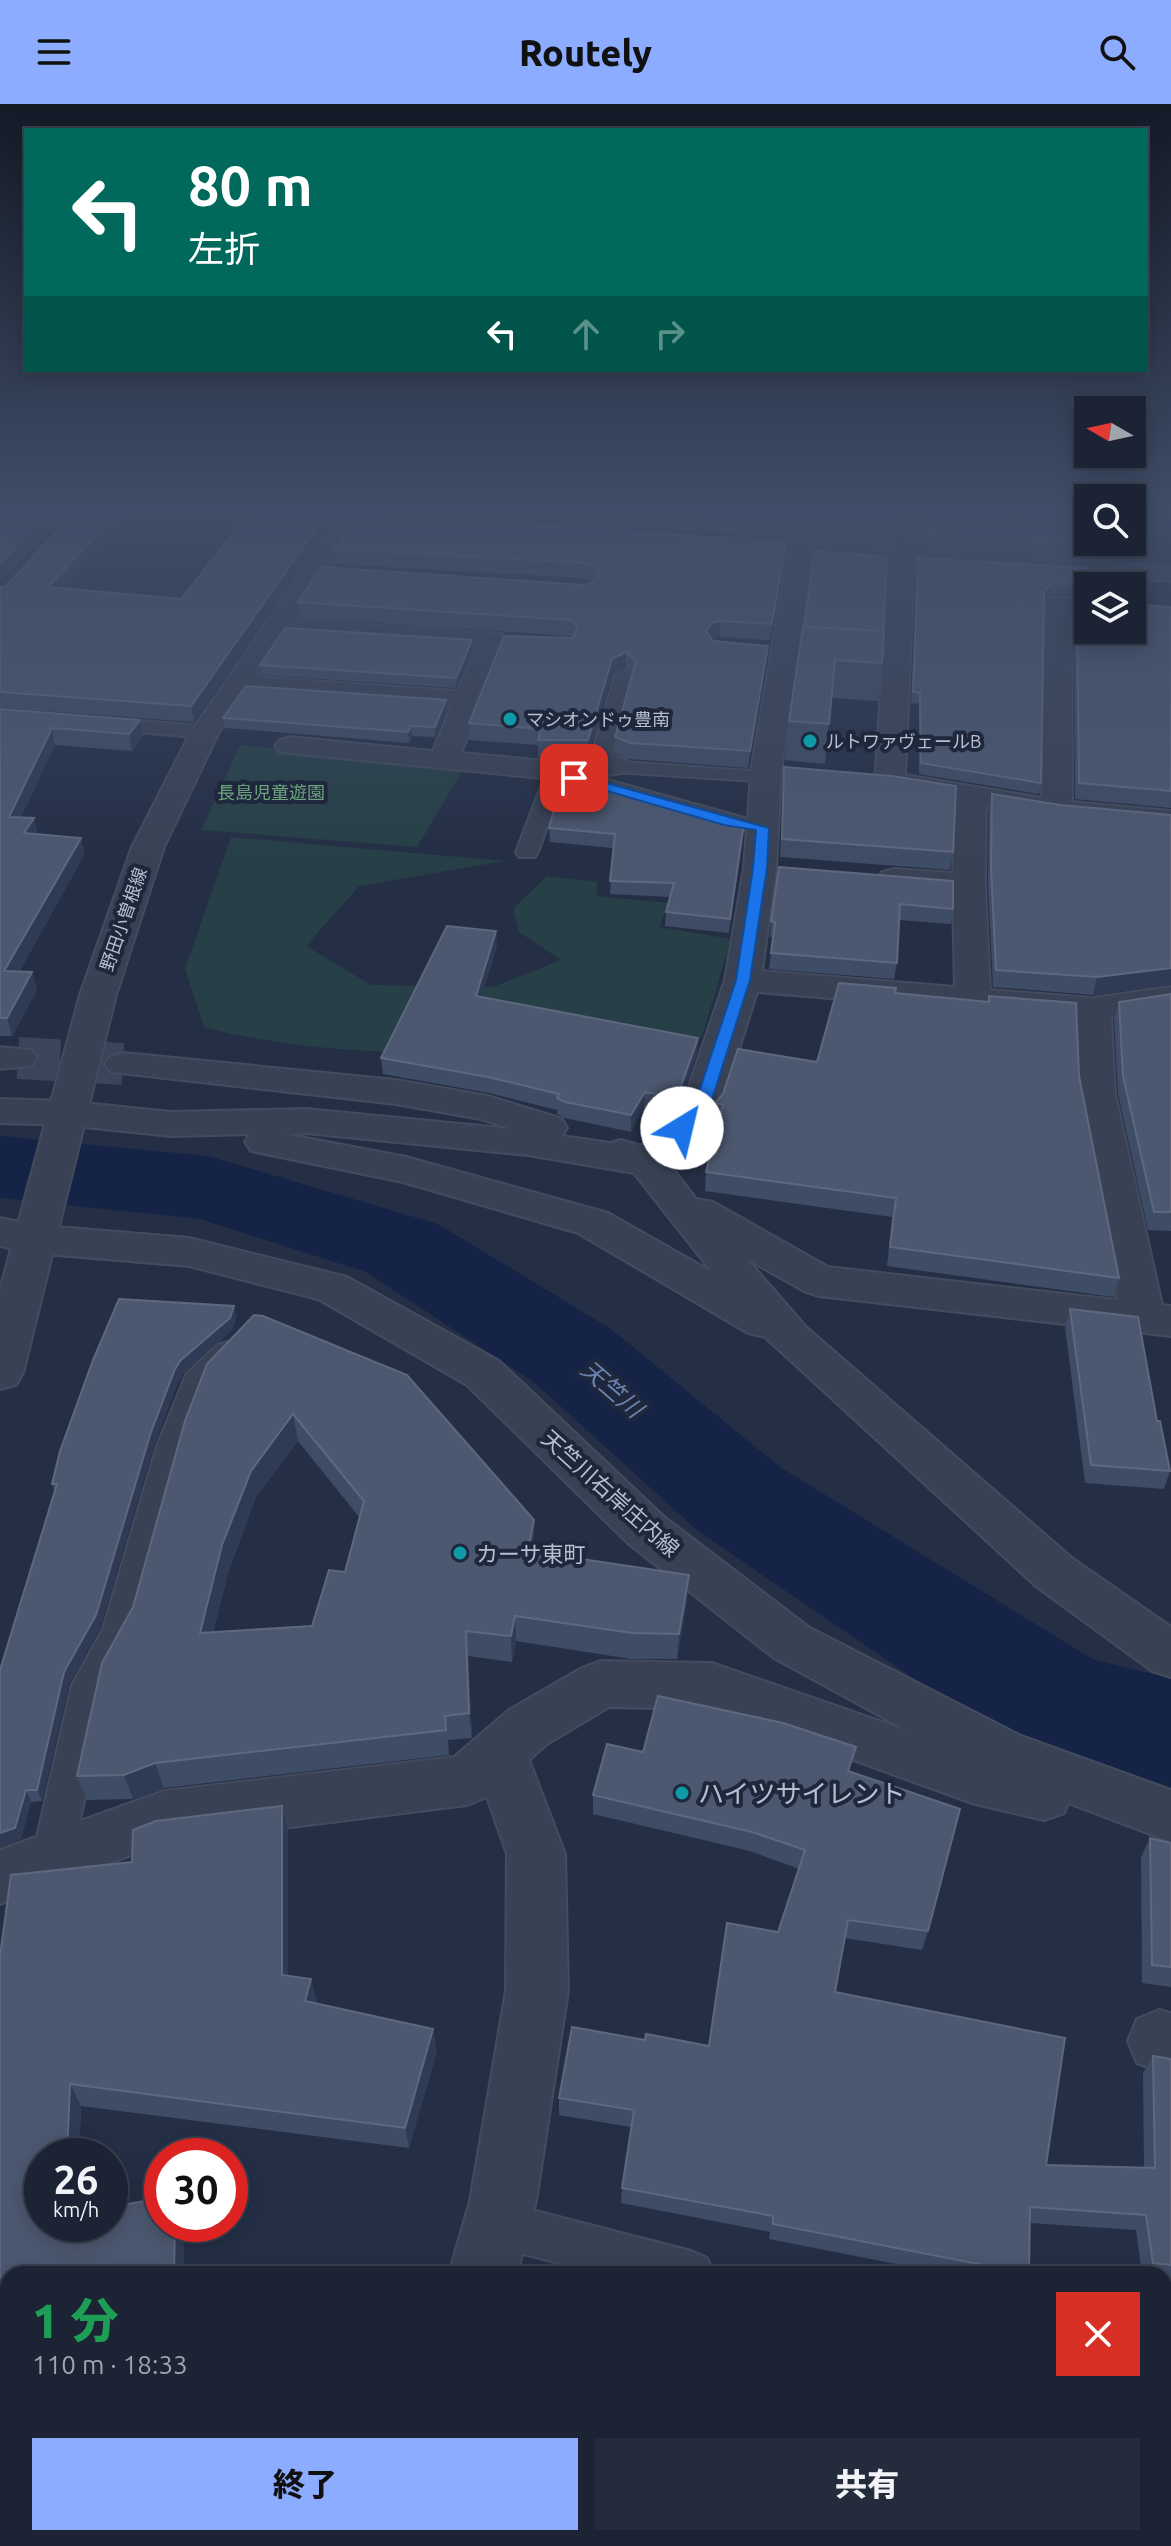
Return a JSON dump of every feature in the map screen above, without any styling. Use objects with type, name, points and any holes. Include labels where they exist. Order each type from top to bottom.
[{"type":"street","points":[[647,1162],[700,1112],[775,870],[763,828],[777,626]]},
{"type":"street","points":[[890,781],[899,626]]},
{"type":"street","points":[[1057,810],[1058,626]]},
{"type":"street","points":[[277,627],[521,642]]},
{"type":"street","name":"野田小曽根線","points":[[0,1373],[24,1229],[63,1122],[98,995],[148,847],[205,732],[277,627]]},
{"type":"street","points":[[444,760],[493,640]]},
{"type":"street","points":[[773,651],[818,654]]},
{"type":"street","points":[[866,657],[897,659]]},
{"type":"street","points":[[238,684],[469,700]]},
{"type":"street","points":[[290,746],[557,771],[607,767]]},
{"type":"street","points":[[557,771],[591,785],[763,828]]},
{"type":"street","points":[[765,774],[797,773]]},
{"type":"street","points":[[859,779],[890,781],[1057,810],[1171,820]]},
{"type":"street","points":[[971,795],[969,884],[973,1000]]},
{"type":"street","points":[[864,876],[969,884]]},
{"type":"street","points":[[743,980],[1093,1009],[1171,998]]},
{"type":"street","points":[[673,1198],[819,1281],[1157,1320],[1096,1094],[1093,1009]]},
{"type":"street","points":[[124,1064],[396,1092],[488,1108],[647,1162],[673,1198],[790,1338],[1055,1573],[1171,1655]]},
{"type":"street","points":[[0,1111],[63,1122],[171,1124],[306,1121],[528,1143],[647,1162]]},
{"type":"street","points":[[171,1124],[406,1170],[593,1223],[790,1338]]},
{"type":"street","name":"天竺川右岸庄内線","points":[[24,1229],[189,1252],[332,1288],[483,1373],[646,1530],[792,1643],[1002,1754],[1171,1816]]},
{"type":"street","points":[[0,1877],[164,1817],[467,1780],[528,1727],[601,1684],[712,1686],[975,1779],[1171,1827]]},
{"type":"street","points":[[490,2249],[537,1991],[536,1854],[499,1754]]},
{"type":"lane","points":[[624,676],[607,767],[765,774]]},
{"type":"lane","points":[[79,722],[205,732]]},
{"type":"lane","points":[[527,852],[557,771]]},
{"type":"lane","points":[[52,1858],[90,1685],[120,1632],[173,1446],[197,1383],[241,1342]]},
{"type":"lane","points":[[490,2249],[627,2266]]},
{"type":"green space","name":"長島児童遊園","points":[[240,745],[465,767],[417,847],[201,830]]},
{"type":"green space","points":[[231,837],[505,861],[359,886],[306,946],[371,985],[493,987],[561,960],[519,932],[513,909],[547,876],[597,882],[597,896],[669,903],[659,927],[731,939],[702,1037],[675,1044],[498,1052],[379,1052],[262,1039],[204,1027],[185,969]]},
{"type":"building","points":[[0,626],[248,626],[191,706],[0,692]]},
{"type":"building","points":[[576,626],[710,626],[706,631],[713,641],[768,646],[750,751],[631,743],[615,737],[636,661],[626,652],[612,659],[588,740],[538,740],[541,729],[469,723],[504,636],[573,638]]},
{"type":"building","points":[[804,626],[883,626],[883,631]]},
{"type":"building","points":[[915,626],[1043,626],[1041,783],[921,763],[920,693],[913,692]]},
{"type":"building","points":[[1146,626],[1171,626],[1171,791],[1079,783],[1077,644],[1146,644]]},
{"type":"building","points":[[803,627],[884,631],[882,663],[835,660],[829,724],[789,721]]},
{"type":"building","points":[[285,628],[472,640],[456,678],[260,665]]},
{"type":"building","points":[[246,686],[446,700],[435,727],[411,726],[408,732],[223,718]]},
{"type":"building","points":[[0,709],[140,720],[129,734],[52,728],[9,817],[34,818],[24,833],[81,838],[4,971],[32,972],[7,1018],[0,1018]]},
{"type":"building","points":[[784,767],[892,776],[956,786],[953,852],[782,839]]},
{"type":"building","points":[[564,773],[646,801],[744,823],[730,919],[666,912],[674,883],[610,881],[615,834],[549,828]]},
{"type":"building","points":[[992,794],[1060,805],[1171,815],[1171,968],[1097,977],[996,970],[991,867]]},
{"type":"building","points":[[779,867],[953,881],[953,909],[900,904],[897,963],[771,953],[775,922],[771,921]]},
{"type":"building","points":[[447,926],[496,931],[476,996],[698,1038],[680,1089],[672,1097],[645,1092],[631,1115],[565,1102],[557,1098],[559,1094],[488,1077],[381,1058]]},
{"type":"building","points":[[839,983],[896,988],[895,993],[989,1002],[989,996],[1076,1003],[1079,1076],[1119,1278],[890,1247],[896,1198],[706,1172],[723,1105],[715,1103],[723,1094],[738,1049],[817,1062]]},
{"type":"building","points":[[1171,994],[1171,1212],[1154,1212],[1123,1076],[1119,1002]]},
{"type":"building","points":[[119,1299],[234,1306],[230,1318],[181,1360],[175,1369],[151,1432],[96,1615],[64,1672],[37,1790],[26,1790],[15,1828],[0,1833],[0,1670],[57,1484],[52,1484],[60,1451]]},
{"type":"building","points":[[1070,1309],[1138,1317],[1157,1421],[1160,1421],[1170,1471],[1091,1465]]},
{"type":"building","points":[[254,1315],[407,1375],[534,1520],[528,1551],[689,1575],[679,1634],[632,1633],[515,1616],[511,1636],[466,1631],[469,1713],[445,1716],[446,1730],[155,1763],[124,1775],[77,1776],[102,1663],[133,1607],[185,1421],[207,1364]],"holes":[[[293,1414],[364,1501],[345,1572],[329,1570],[312,1626],[200,1633],[222,1545],[251,1471]]]},
{"type":"building","points":[[658,1696],[783,1723],[856,1747],[848,1771],[960,1809],[928,1931],[848,1920],[835,1992],[1065,2038],[1046,2165],[1155,2168],[1153,2056],[1171,2059],[1171,2265],[1153,2263],[1146,2215],[1030,2207],[1029,2266],[988,2266],[773,2224],[773,2216],[622,2188],[634,2110],[559,2098],[572,2027],[645,2040],[646,2034],[709,2046],[727,1923],[778,1932],[805,1850],[752,1832],[593,1795],[607,1744],[643,1752]]},
{"type":"building","points":[[282,1806],[282,1975],[311,1979],[305,2001],[433,2029],[405,2128],[70,2084],[68,2138],[24,2138],[24,2242],[128,2242],[128,2204],[144,2201],[144,2242],[175,2242],[174,2266],[0,2266],[0,1956],[11,1875],[132,1862],[133,1830],[156,1821]]},
{"type":"building","points":[[1150,1838],[1171,1843],[1171,1967],[1152,1965]]},
{"type":"waterway","name":"天竺川","points":[[0,1167],[208,1188],[402,1248],[573,1356],[739,1499],[1062,1708],[1171,1736]]},
{"type":"tunnel","points":[[18,1058],[124,1064]]},
{"type":"place","name":"マシオンドゥ豊南","points":[[510,719]]},
{"type":"place","name":"ルトワァヴェールB","points":[[810,741]]},
{"type":"place","name":"カーサ東町","points":[[460,1553]]},
{"type":"place","name":"ハイツサイレント","points":[[682,1793]]},
{"type":"route","points":[[574,778],[728,822],[763,828],[743,980],[700,1112],[682,1128]]}]
